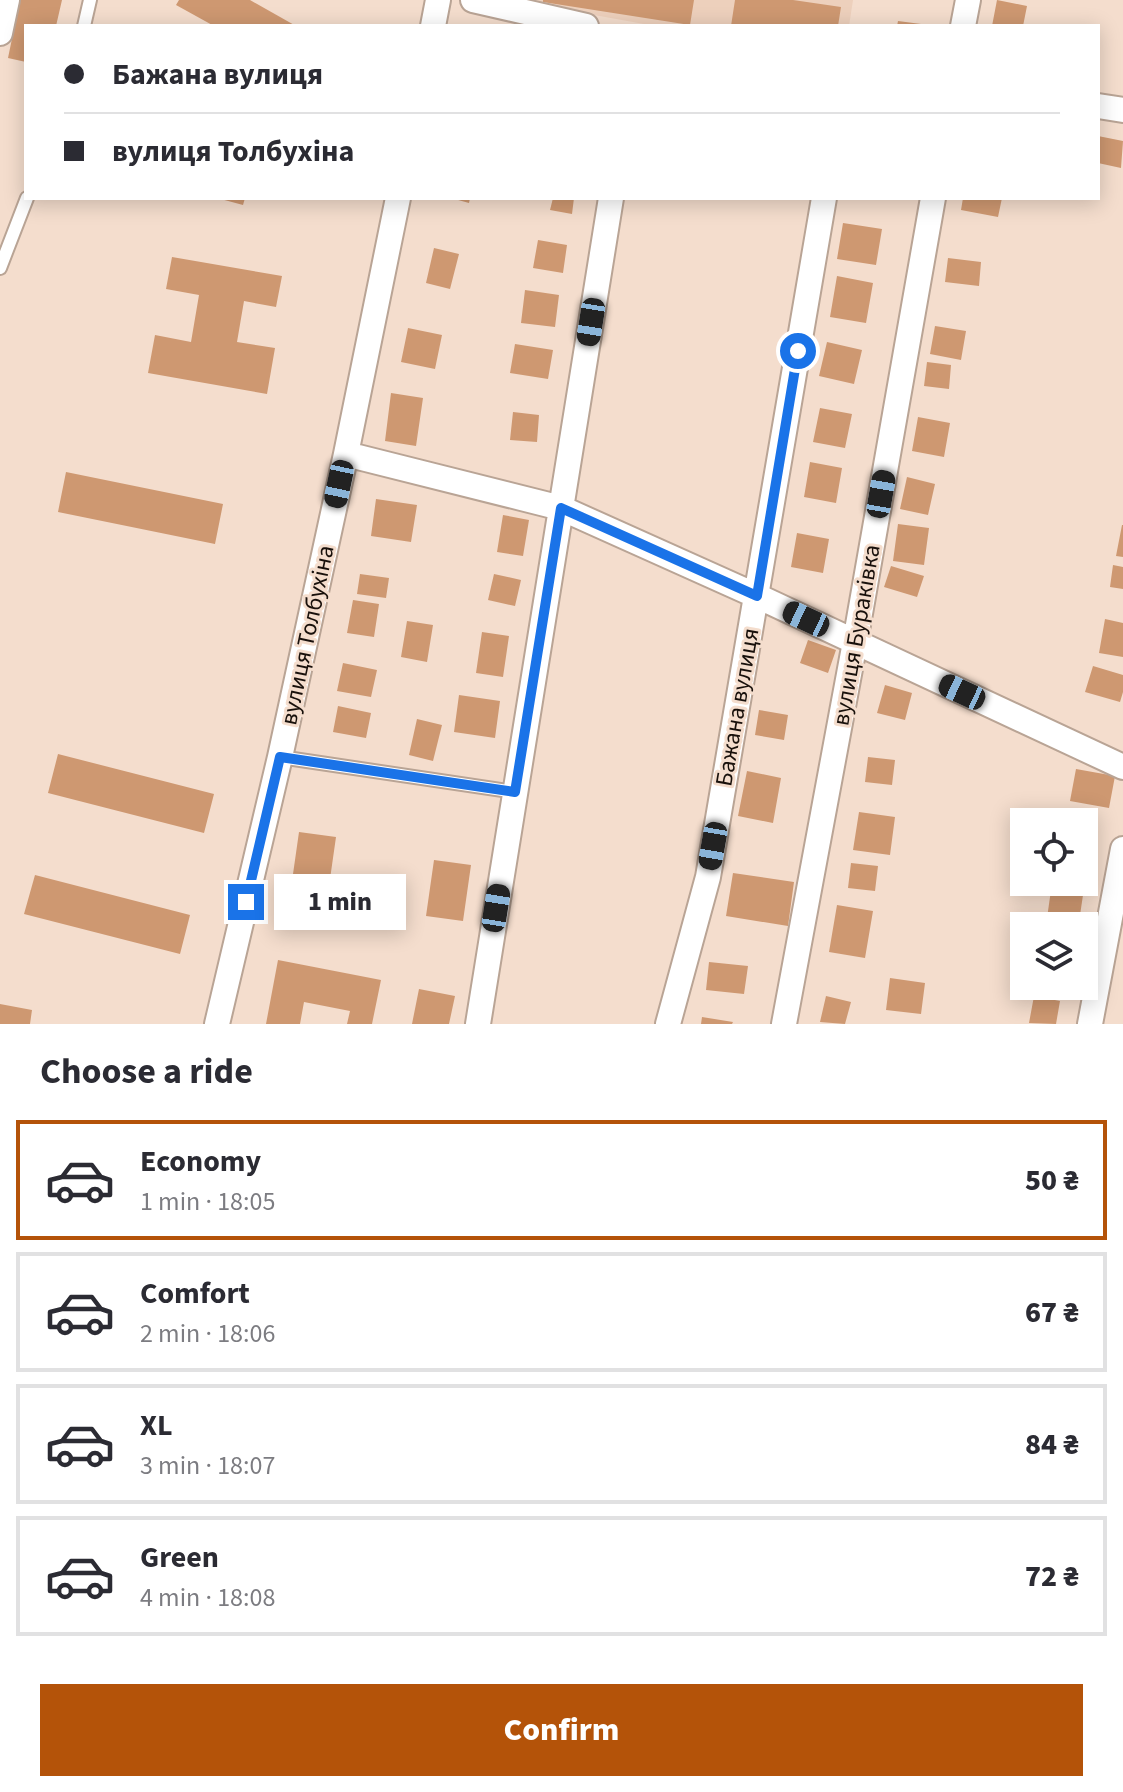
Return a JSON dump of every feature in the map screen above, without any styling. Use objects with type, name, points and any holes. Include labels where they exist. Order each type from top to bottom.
[{"type":"street","points":[[0,33],[7,0]]},
{"type":"street","points":[[433,24],[438,0]]},
{"type":"street","points":[[473,0],[577,24]]},
{"type":"street","points":[[963,24],[968,0]]},
{"type":"street","points":[[1100,106],[1123,110]]},
{"type":"street","name":"вулиця Толбухіна","points":[[217,1024],[280,757],[398,200]]},
{"type":"street","points":[[478,1024],[611,200]]},
{"type":"street","name":"Бажана вулиця","points":[[668,1024],[708,877],[824,200]]},
{"type":"street","name":"вулиця Бураківка","points":[[784,1024],[933,200]]},
{"type":"street","points":[[346,454],[561,508],[1123,767]]},
{"type":"street","points":[[1090,1024],[1123,849]]},
{"type":"lane","points":[[84,24],[90,0]]},
{"type":"lane","points":[[0,268],[26,200]]},
{"type":"lane","points":[[280,757],[515,792]]},
{"type":"shaded area","points":[[511,0],[853,0],[849,24],[644,24]]},
{"type":"building","points":[[20,0],[62,0],[56,24],[24,24],[24,62],[8,58]]},
{"type":"building","points":[[179,0],[250,0],[292,24],[210,24],[176,5]]},
{"type":"building","points":[[543,0],[694,0],[690,24]]},
{"type":"building","points":[[735,0],[793,0],[841,7],[838,24],[731,24]]},
{"type":"building","points":[[997,0],[1027,6],[1023,24],[992,24]]},
{"type":"building","points":[[1100,136],[1123,141],[1121,168],[1100,163]]},
{"type":"building","points":[[224,200],[244,200],[243,205]]},
{"type":"building","points":[[552,200],[574,200],[572,214],[550,210]]},
{"type":"building","points":[[963,200],[1002,200],[998,217],[961,210]]},
{"type":"building","points":[[843,223],[882,229],[876,265],[837,259]]},
{"type":"building","points":[[538,240],[567,245],[563,273],[533,268]]},
{"type":"building","points":[[434,248],[459,254],[450,289],[426,283]]},
{"type":"building","points":[[172,257],[282,276],[276,307],[244,301],[237,342],[275,348],[267,394],[148,373],[155,335],[191,342],[199,295],[166,289]]},
{"type":"building","points":[[948,258],[981,262],[979,286],[945,282]]},
{"type":"building","points":[[837,276],[873,283],[866,323],[830,317]]},
{"type":"building","points":[[525,290],[559,295],[555,327],[521,323]]},
{"type":"building","points":[[935,326],[966,331],[961,360],[930,354]]},
{"type":"building","points":[[408,328],[442,335],[435,369],[401,362]]},
{"type":"building","points":[[827,342],[862,350],[854,384],[819,376]]},
{"type":"building","points":[[515,344],[553,350],[548,379],[510,373]]},
{"type":"building","points":[[927,362],[951,365],[949,389],[924,386]]},
{"type":"building","points":[[391,393],[423,398],[416,446],[385,441]]},
{"type":"building","points":[[820,408],[852,414],[845,448],[813,442]]},
{"type":"building","points":[[513,412],[539,415],[537,442],[510,440]]},
{"type":"building","points":[[918,417],[950,423],[944,457],[912,451]]},
{"type":"building","points":[[810,462],[842,468],[836,503],[804,497]]},
{"type":"building","points":[[66,472],[223,504],[215,544],[58,512]]},
{"type":"building","points":[[907,477],[935,484],[928,515],[900,509]]},
{"type":"building","points":[[376,499],[417,505],[411,542],[371,536]]},
{"type":"building","points":[[503,515],[529,520],[523,556],[497,552]]},
{"type":"building","points":[[898,524],[929,528],[924,565],[893,561]]},
{"type":"building","points":[[1123,525],[1123,557],[1116,556]]},
{"type":"building","points":[[797,533],[829,539],[823,573],[791,567]]},
{"type":"building","points":[[1113,565],[1123,567],[1123,589],[1110,587]]},
{"type":"building","points":[[891,566],[924,576],[917,597],[884,587]]},
{"type":"building","points":[[360,574],[389,578],[386,598],[357,594]]},
{"type":"building","points":[[494,574],[521,580],[515,606],[488,600]]},
{"type":"building","points":[[353,600],[379,604],[374,637],[347,633]]},
{"type":"building","points":[[1105,619],[1123,623],[1123,657],[1099,653]]},
{"type":"building","points":[[407,621],[433,625],[427,662],[401,657]]},
{"type":"building","points":[[482,632],[509,636],[503,677],[476,673]]},
{"type":"building","points":[[808,640],[836,650],[828,673],[800,663]]},
{"type":"building","points":[[343,663],[377,670],[371,697],[337,691]]},
{"type":"building","points":[[1093,666],[1123,675],[1120,702],[1085,692]]},
{"type":"building","points":[[885,685],[912,693],[905,720],[877,713]]},
{"type":"building","points":[[459,695],[500,701],[495,738],[454,732]]},
{"type":"building","points":[[338,706],[371,713],[366,738],[333,732]]},
{"type":"building","points":[[759,710],[788,715],[784,740],[755,735]]},
{"type":"building","points":[[417,719],[442,725],[433,761],[409,755]]},
{"type":"building","points":[[58,754],[214,794],[204,833],[48,793]]},
{"type":"building","points":[[868,757],[895,760],[892,785],[865,782]]},
{"type":"building","points":[[1076,769],[1115,776],[1109,808],[1070,801]]},
{"type":"building","points":[[747,771],[781,778],[773,823],[738,816]]},
{"type":"building","points":[[859,812],[895,817],[890,855],[853,850]]},
{"type":"building","points":[[299,832],[336,837],[328,893],[291,888]]},
{"type":"building","points":[[434,860],[471,865],[463,921],[426,916]]},
{"type":"building","points":[[851,863],[878,866],[875,891],[848,888]]},
{"type":"building","points":[[733,873],[794,882],[788,926],[726,916]]},
{"type":"building","points":[[35,875],[190,915],[180,954],[24,914]]},
{"type":"building","points":[[1050,896],[1083,896],[1080,912],[1048,912]]},
{"type":"building","points":[[837,905],[873,911],[865,958],[829,952]]},
{"type":"building","points":[[278,960],[381,980],[372,1024],[347,1024],[350,1011],[304,1002],[300,1024],[266,1024]]},
{"type":"building","points":[[709,962],[748,966],[744,994],[706,990]]},
{"type":"building","points":[[890,978],[925,983],[921,1014],[886,1010]]},
{"type":"building","points":[[419,989],[455,996],[449,1024],[412,1024]]},
{"type":"building","points":[[826,996],[851,1002],[845,1024],[820,1022]]},
{"type":"building","points":[[1033,1000],[1060,1001],[1056,1024],[1029,1023]]},
{"type":"building","points":[[0,1004],[32,1010],[30,1024],[0,1024]]},
{"type":"building","points":[[702,1017],[733,1022],[701,1024]]},
{"type":"route","points":[[246,902],[280,757],[515,792],[561,508],[757,596],[798,351]]}]
